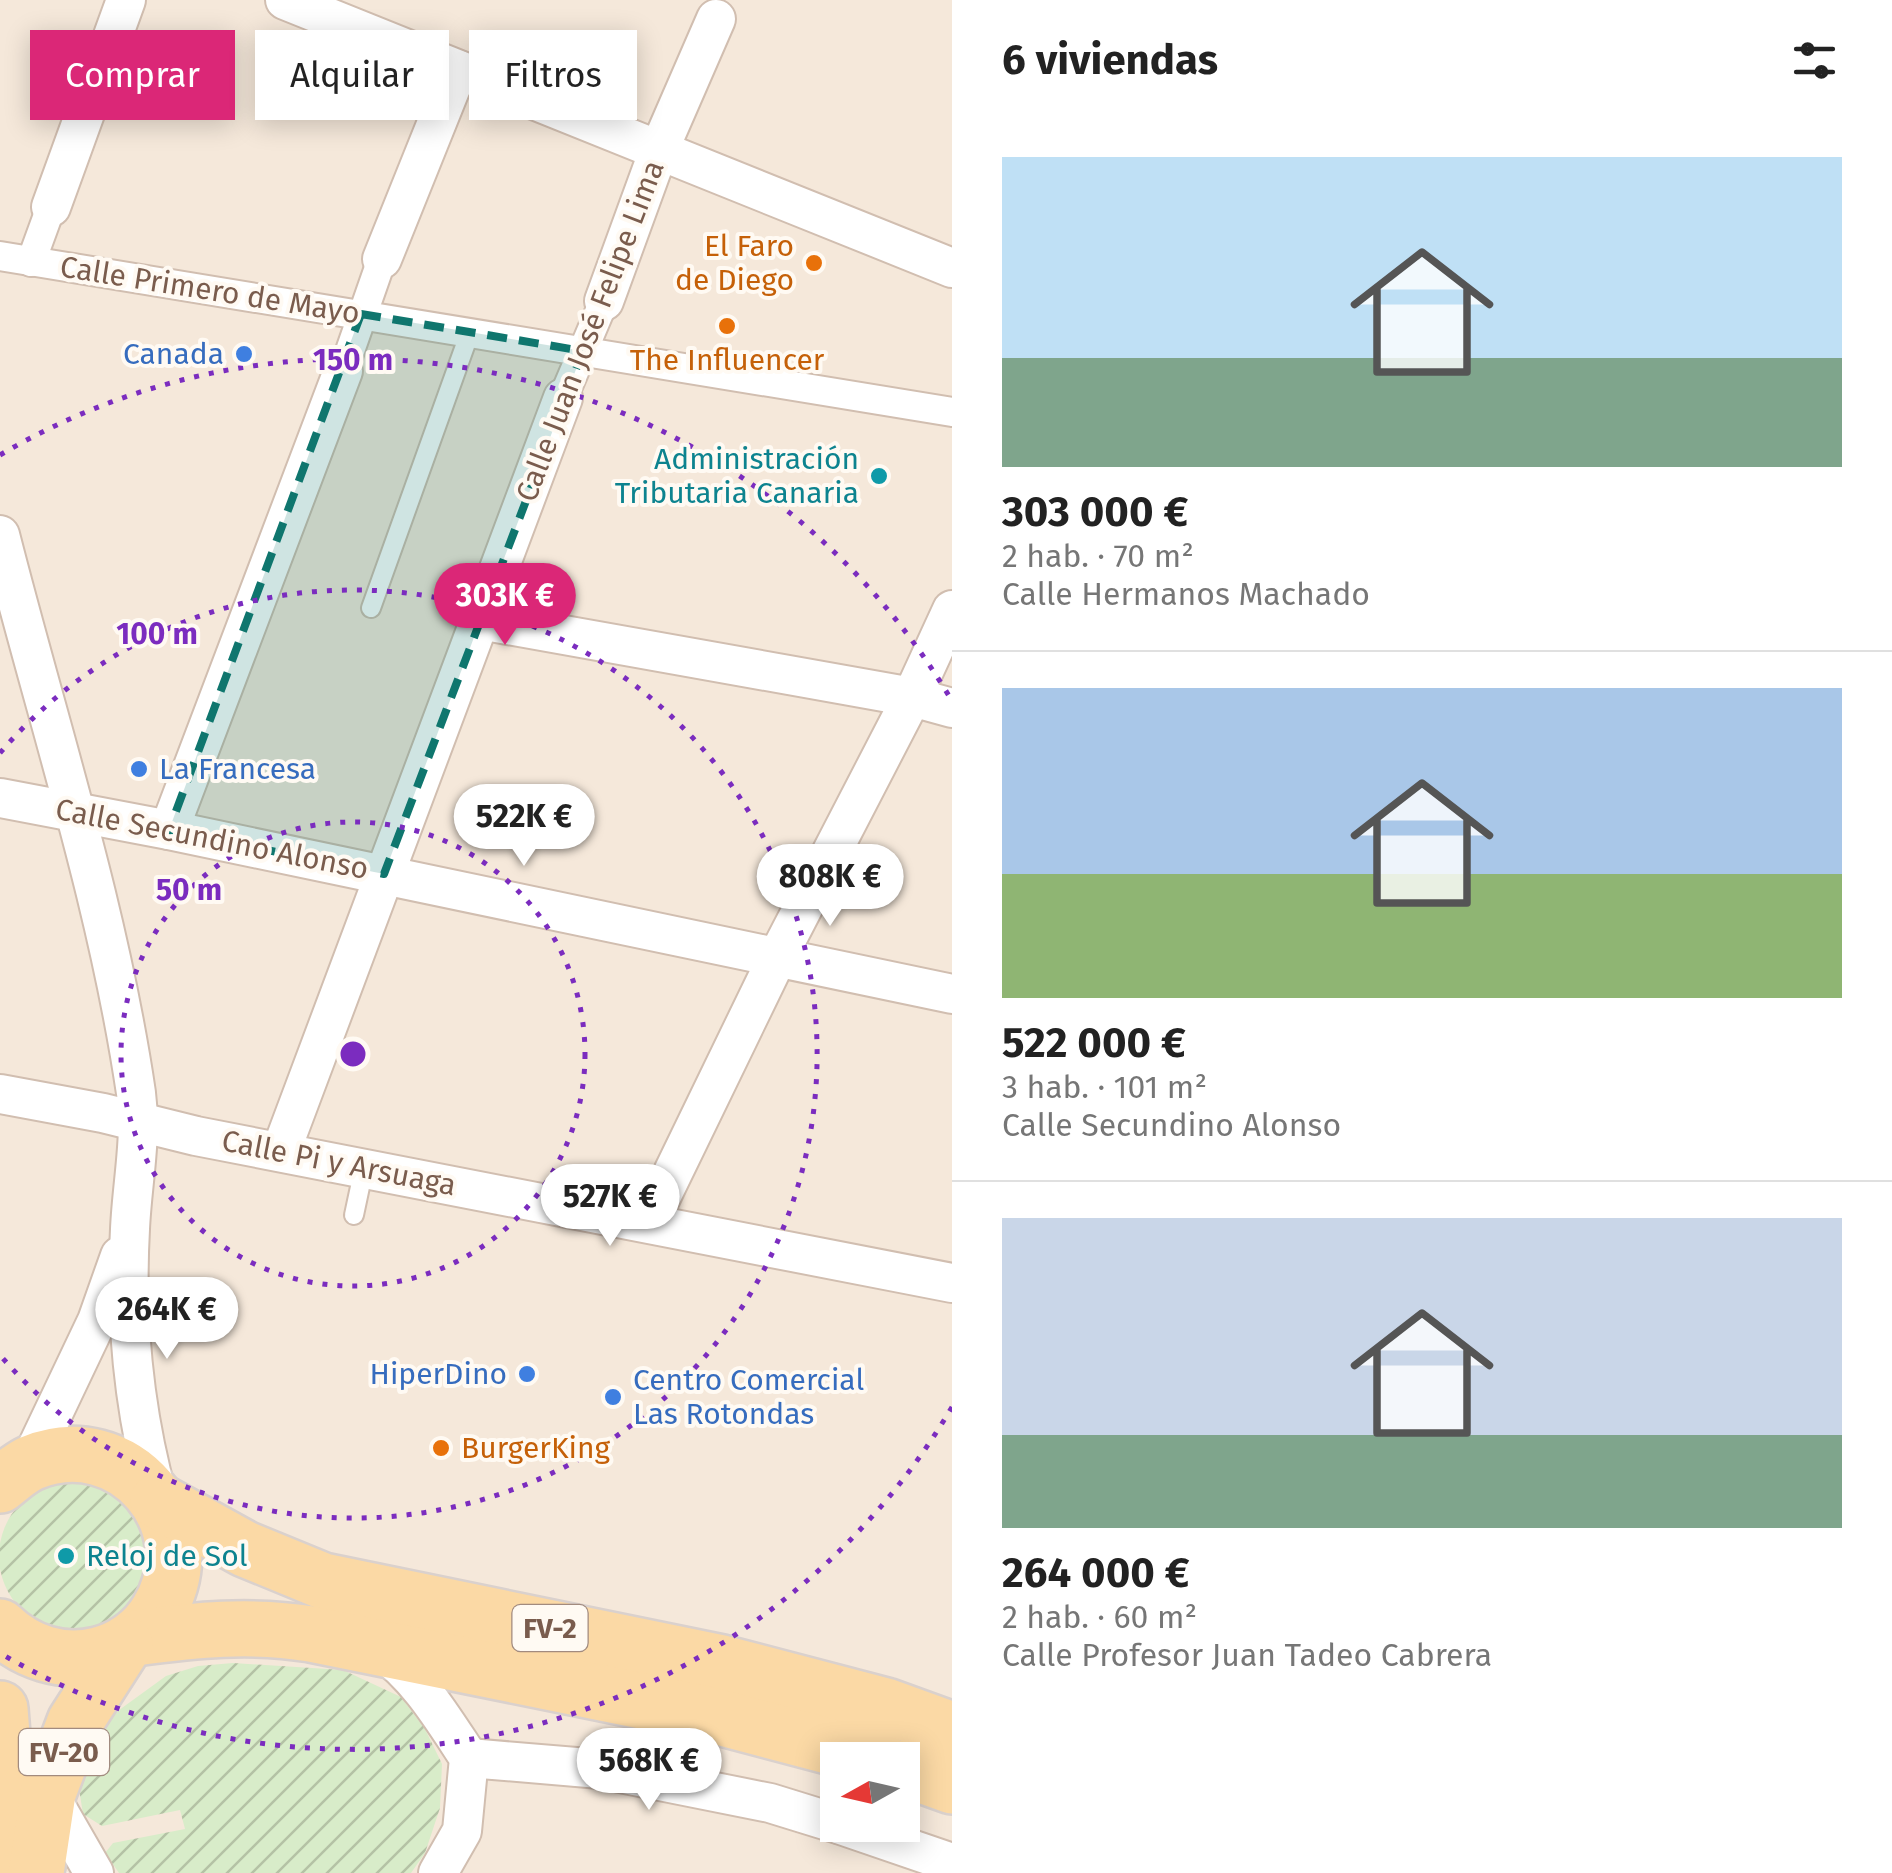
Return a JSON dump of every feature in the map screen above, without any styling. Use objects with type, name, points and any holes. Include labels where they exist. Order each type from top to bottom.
[{"type":"main road","points":[[0,1627],[22,1644],[51,1656],[84,1658],[130,1641],[153,1620],[166,1597],[174,1566],[172,1535],[158,1501],[139,1479],[115,1463],[88,1455],[60,1455],[12,1474]]},
{"type":"main road","name":"FV-2","points":[[158,1501],[245,1550],[323,1581],[722,1664],[886,1706],[952,1730]]},
{"type":"main road","name":"FV-2","points":[[130,1641],[201,1629],[267,1627],[711,1715],[820,1744]]},
{"type":"main road","name":"FV-20","points":[[13,1873],[28,1798],[130,1641]]},
{"type":"main road","name":"FV-20","points":[[1,1733],[28,1798],[36,1873]]},
{"type":"main road","points":[[920,1774],[952,1786]]},
{"type":"street","points":[[31,262],[126,0]]},
{"type":"street","points":[[286,0],[952,268]]},
{"type":"street","name":"Calle Juan José Felipe Lima","points":[[280,1151],[563,398],[604,301],[659,150],[716,20]]},
{"type":"street","points":[[169,830],[343,371],[361,314],[458,70]]},
{"type":"street","name":"Calle Primero de Mayo","points":[[0,256],[952,412]]},
{"type":"street","points":[[0,534],[76,810],[122,1011],[138,1122],[130,1230],[134,1385],[158,1501]]},
{"type":"street","points":[[649,1222],[778,956],[912,698],[952,610]]},
{"type":"street","points":[[480,620],[952,708]]},
{"type":"street","name":"Calle Secundino Alonso","points":[[0,798],[76,810],[92,817],[384,874],[952,994]]},
{"type":"street","name":"Calle Pi y Arsuaga","points":[[0,1094],[952,1283]]},
{"type":"street","points":[[12,1474],[97,1321],[130,1230]]},
{"type":"street","points":[[373,1645],[405,1669],[469,1758],[462,1831],[464,1873]]},
{"type":"street","points":[[469,1758],[600,1769],[770,1803],[820,1818]]},
{"type":"street","points":[[1,1873],[28,1798],[94,1873]]},
{"type":"street","points":[[438,1873],[462,1831]]},
{"type":"street","points":[[891,1842],[952,1863]]},
{"type":"lane","points":[[371,608],[470,332]]},
{"type":"lane","points":[[354,1215],[364,1167]]},
{"type":"highlighted area","points":[[361,314],[583,351],[384,874],[169,830]]},
{"type":"shaded area","points":[[0,0],[952,0],[952,1873],[68,1873],[58,1861],[0,1873]]},
{"type":"green space","points":[[74,1481],[103,1487],[127,1503],[143,1527],[149,1556],[143,1585],[127,1609],[103,1625],[74,1631],[45,1625],[21,1609],[5,1585],[-1,1556],[5,1527],[21,1503],[45,1487]]},
{"type":"green space","points":[[233,1663],[343,1670],[401,1697],[425,1729],[442,1764],[440,1808],[425,1853],[411,1873],[119,1873],[105,1853],[113,1843],[185,1829],[180,1810],[102,1826],[83,1814],[77,1776],[115,1713],[166,1676],[198,1666]]},
{"type":"place","name":"El Faro de Diego","points":[[814,263]]},
{"type":"place","name":"The Influencer","points":[[727,326]]},
{"type":"place","name":"Canada","points":[[244,354]]},
{"type":"place","name":"Administración Tributaria Canaria","points":[[879,476]]},
{"type":"place","name":"La Francesa","points":[[139,769]]},
{"type":"place","name":"HiperDino","points":[[527,1374]]},
{"type":"place","name":"Centro Comercial Las Rotondas","points":[[613,1397]]},
{"type":"place","name":"BurgerKing","points":[[441,1448]]},
{"type":"place","name":"Reloj de Sol","points":[[66,1556]]}]
